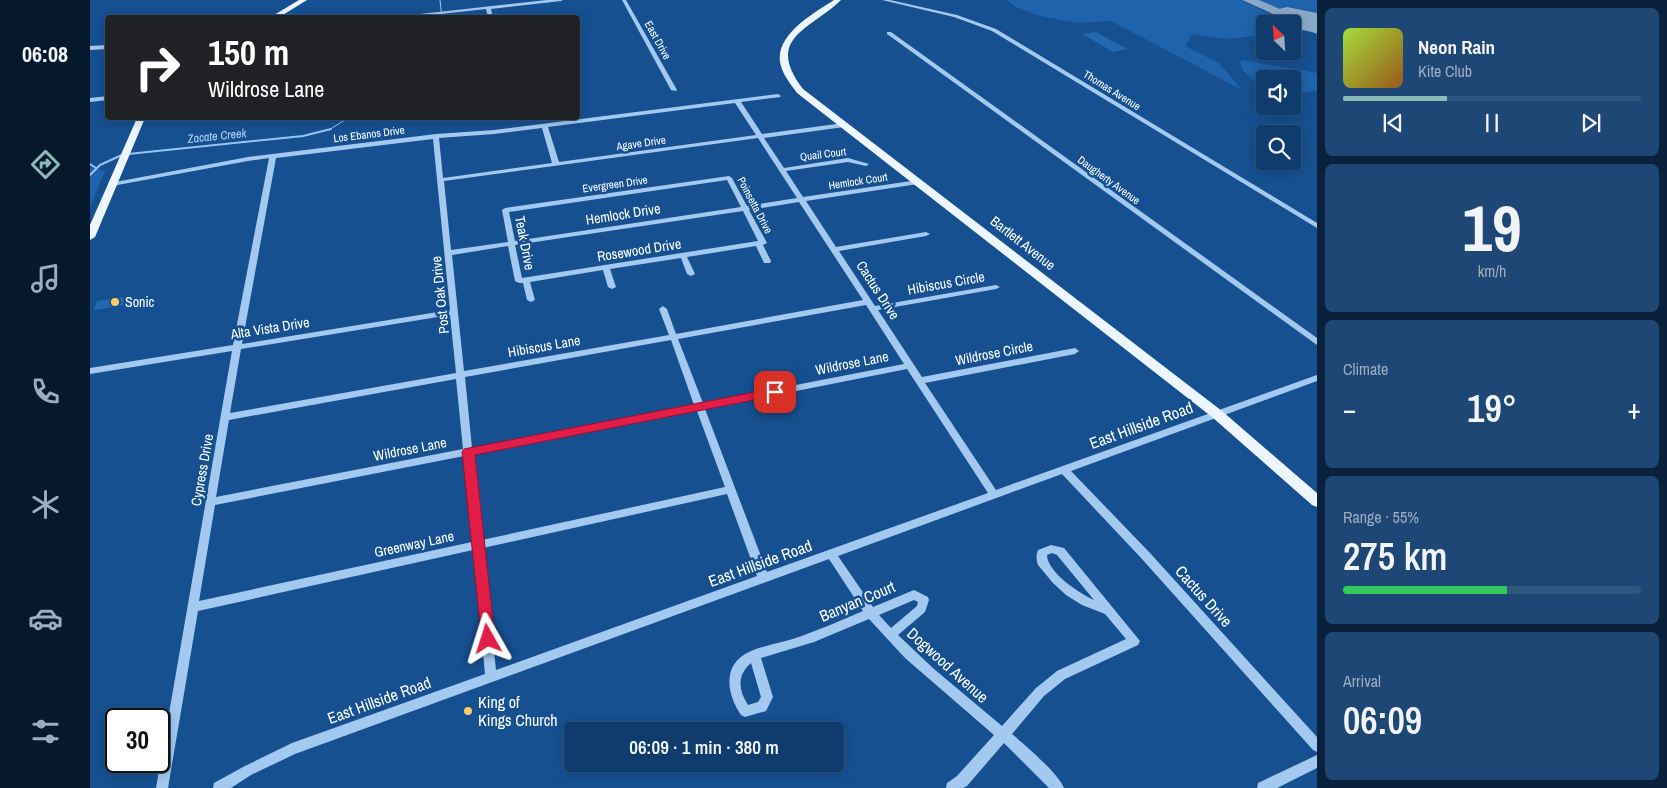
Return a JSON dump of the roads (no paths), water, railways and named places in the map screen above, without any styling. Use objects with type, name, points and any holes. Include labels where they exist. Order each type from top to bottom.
[{"type":"main road","points":[[277,15],[304,0]]},
{"type":"main road","name":"Bartlett Avenue","points":[[838,0],[793,33],[785,45],[783,57],[785,69],[796,85],[844,125],[1217,414],[1317,501]]},
{"type":"main road","points":[[90,237],[140,120]]},
{"type":"street","points":[[415,15],[561,0]]},
{"type":"street","name":"East Drive","points":[[624,0],[674,90]]},
{"type":"street","name":"Thomas Avenue","points":[[884,0],[955,16],[994,30],[1317,226]]},
{"type":"street","points":[[488,7],[490,15]]},
{"type":"street","name":"Daugherty Avenue","points":[[889,34],[1317,342]]},
{"type":"street","points":[[90,48],[105,47]]},
{"type":"street","name":"Los Ebanos Drive","points":[[112,184],[196,167],[273,156],[436,136],[545,126],[778,96]]},
{"type":"street","points":[[90,100],[105,98]]},
{"type":"street","name":"Cactus Drive","points":[[737,101],[994,495]]},
{"type":"street","name":"Agave Drive","points":[[440,180],[844,125]]},
{"type":"street","points":[[545,126],[556,164]]},
{"type":"street","name":"Post Oak Drive","points":[[436,136],[491,676]]},
{"type":"street","name":"Cypress Drive","points":[[162,788],[237,347],[273,156]]},
{"type":"street","name":"Quail Court","points":[[781,170],[848,160],[866,164]]},
{"type":"street","name":"Poinsetta Drive","points":[[728,178],[761,243],[767,261]]},
{"type":"street","name":"Evergreen Drive","points":[[505,210],[728,178]]},
{"type":"street","name":"Hemlock Court","points":[[801,200],[918,182]]},
{"type":"street","name":"Hemlock Drive","points":[[448,253],[801,200]]},
{"type":"street","name":"Teak Drive","points":[[505,210],[512,244],[531,300]]},
{"type":"street","points":[[834,250],[926,234]]},
{"type":"street","name":"Rosewood Drive","points":[[523,281],[761,243]]},
{"type":"street","points":[[683,255],[691,274]]},
{"type":"street","points":[[606,268],[612,287]]},
{"type":"street","name":"Hibiscus Circle","points":[[870,306],[996,287]]},
{"type":"street","name":"Hibiscus Lane","points":[[225,417],[674,337],[870,306]]},
{"type":"street","points":[[663,310],[764,578]]},
{"type":"street","name":"Alta Vista Drive","points":[[90,371],[454,312]]},
{"type":"street","name":"Wildrose Circle","points":[[919,381],[1075,351]]},
{"type":"street","name":"Wildrose Lane","points":[[211,502],[909,366]]},
{"type":"street","name":"East Hillside Road","points":[[219,788],[247,771],[292,749],[1317,378]]},
{"type":"street","name":"Cactus Drive","points":[[1064,470],[1146,556],[1317,746]]},
{"type":"street","name":"Greenway Lane","points":[[192,607],[730,490]]},
{"type":"street","points":[[952,788],[962,781],[1040,692],[1061,675],[1134,641],[1060,552],[1051,549],[1042,553],[1042,562],[1062,587],[1082,602],[1107,610]]},
{"type":"street","name":"Dogwood Avenue","points":[[831,554],[870,612],[890,635],[1058,788]]},
{"type":"street","name":"Banyan Court","points":[[754,655],[819,636],[914,594],[924,600],[921,609],[890,635]]},
{"type":"street","points":[[1263,788],[1317,761]]},
{"type":"waterway","name":"Zacate Creek","points":[[440,0],[442,15]]},
{"type":"waterway","name":"Zacate Creek","points":[[330,129],[345,120]]},
{"type":"waterway","name":"Zacate Creek","points":[[128,154],[303,136],[330,129]]},
{"type":"waterway","name":"Zacate Creek","points":[[90,175],[100,165],[122,155]]},
{"type":"waterway","points":[[90,164],[96,168]]},
{"type":"place","name":"Sonic","points":[[115,302]]},
{"type":"place","name":"King of Kings Church","points":[[468,711]]}]
